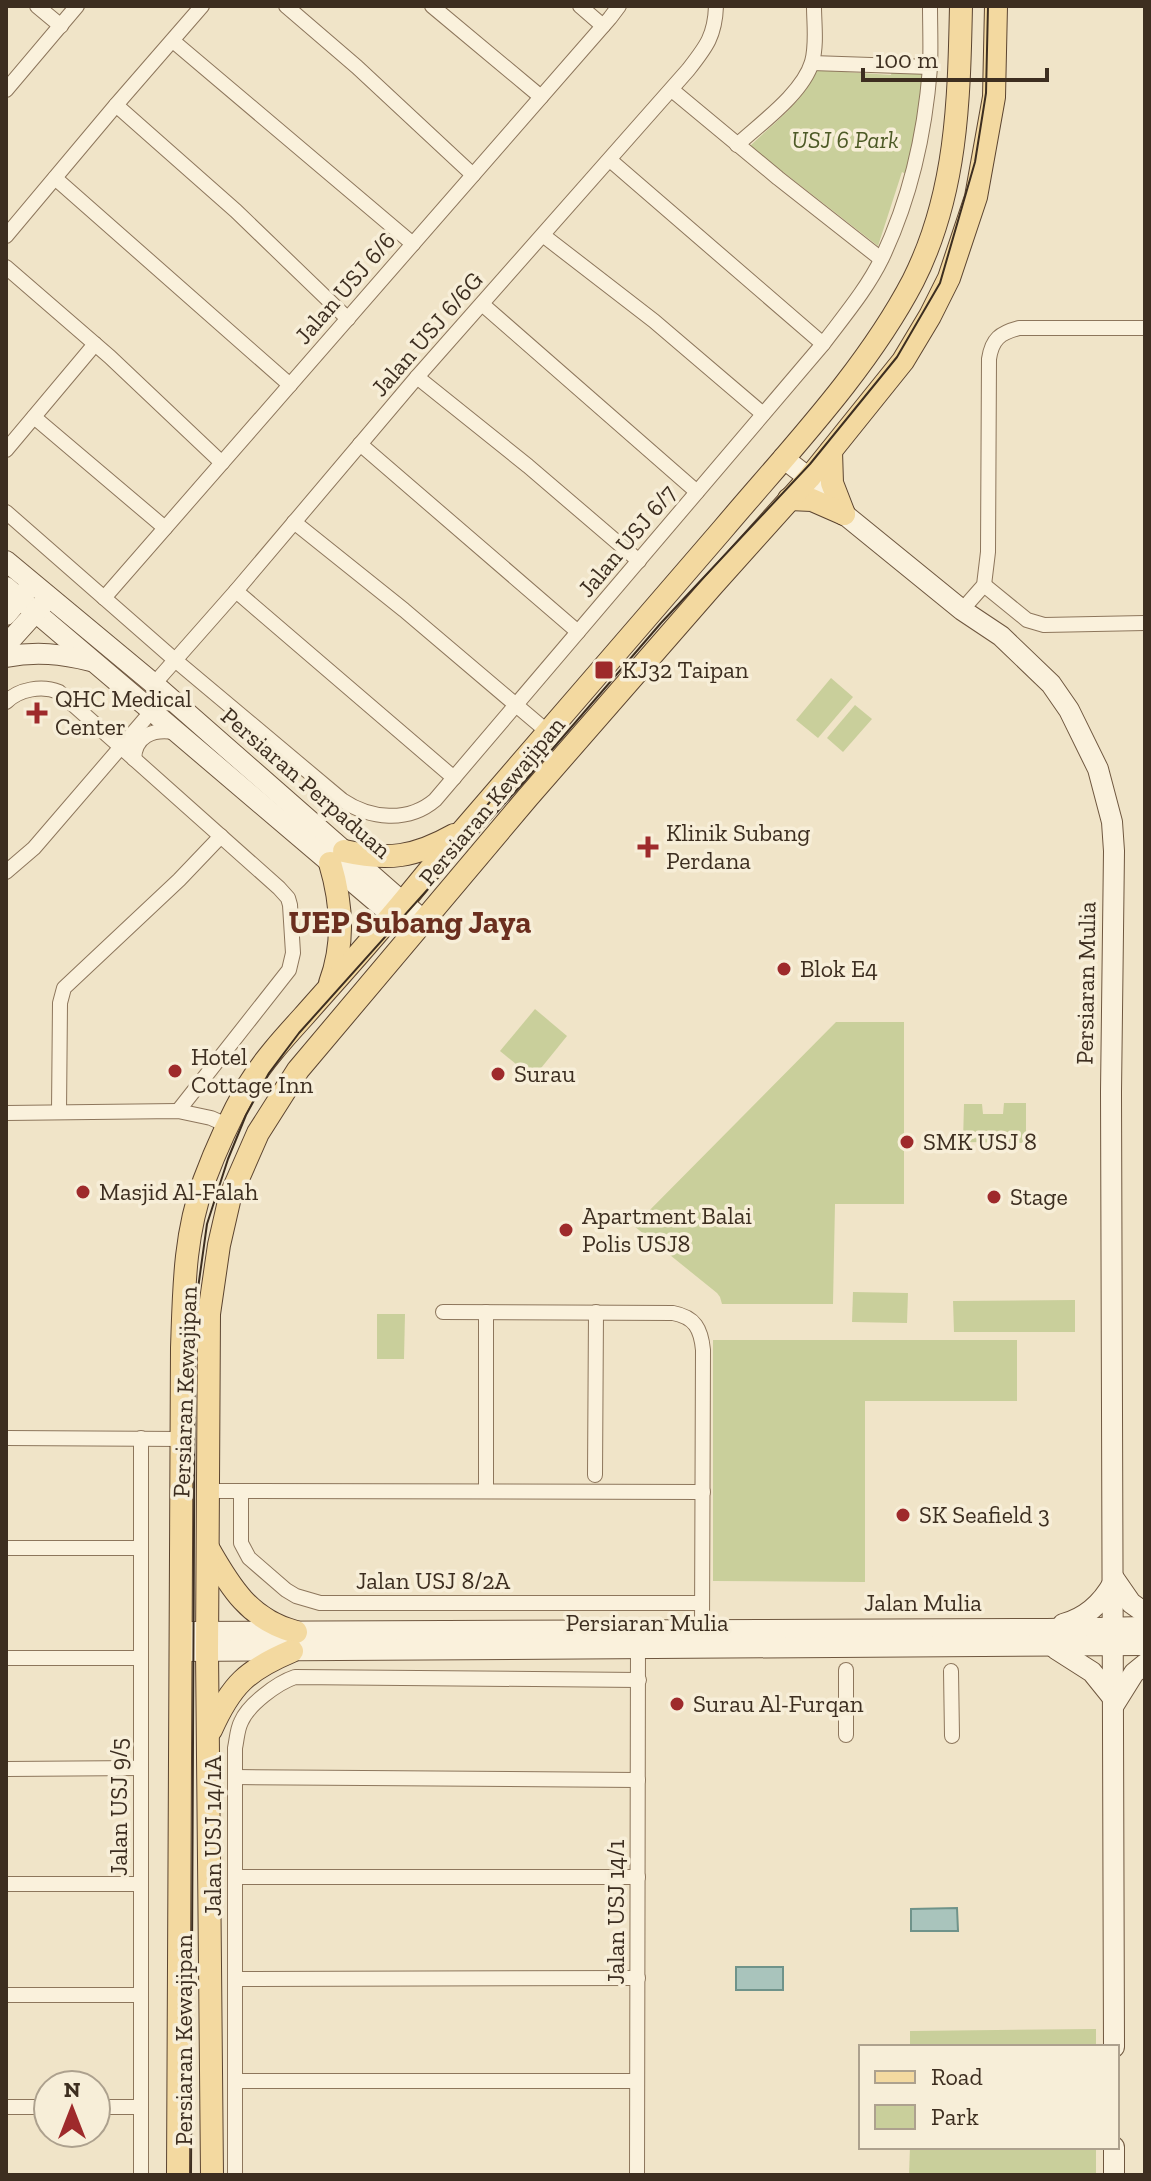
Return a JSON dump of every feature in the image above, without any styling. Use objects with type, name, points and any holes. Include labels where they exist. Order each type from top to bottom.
[{"type":"main road","name":"Persiaran Kewajipan","points":[[178,2175],[183,1304],[189,1240],[203,1183],[249,1085],[273,1050],[398,909],[858,369],[913,279],[941,207],[956,136],[961,6]]},
{"type":"main road","name":"Persiaran Kewajipan","points":[[214,2173],[207,1641],[209,1314],[230,1197],[258,1133],[298,1070],[561,759],[809,478],[903,361],[949,278],[976,197],[994,97],[996,6]]},
{"type":"main road","points":[[831,451],[832,483],[844,514]]},
{"type":"main road","name":"Persiaran Mulia","points":[[783,458],[809,478],[844,514],[962,610],[1001,636],[1051,684],[1086,741],[1098,769],[1112,822],[1114,2045]]},
{"type":"main road","points":[[789,499],[812,500],[844,514]]},
{"type":"main road","name":"Persiaran Perpaduan","points":[[6,561],[19,590],[154,684],[337,857],[418,927]]},
{"type":"main road","points":[[6,615],[19,590]]},
{"type":"main road","points":[[6,645],[43,605]]},
{"type":"main road","name":"Persiaran Perpaduan","points":[[43,605],[95,662],[173,732],[337,857]]},
{"type":"main road","points":[[6,657],[60,654],[95,662]]},
{"type":"main road","points":[[328,988],[338,958],[340,917],[337,857],[401,856],[430,847],[463,830]]},
{"type":"main road","name":"Persiaran Kewajipan","points":[[179,1843],[171,1774],[167,1609],[171,1540],[182,1463]]},
{"type":"main road","points":[[208,1547],[226,1579],[249,1606],[294,1641],[249,1673],[223,1702],[208,1737]]},
{"type":"main road","points":[[1145,1613],[1131,1603],[1113,1580],[1106,1596],[1090,1612],[1070,1622],[1050,1638],[1092,1672],[1113,1702],[1134,1673],[1145,1664]]},
{"type":"main road","name":"Jalan Mulia","points":[[702,1629],[1113,1638],[1145,1627]]},
{"type":"main road","name":"Persiaran Mulia","points":[[638,1639],[702,1629]]},
{"type":"main road","name":"Persiaran Mulia","points":[[181,1641],[1050,1638]]},
{"type":"main road","points":[[1113,1638],[1145,1645]]},
{"type":"main road","points":[[1114,2149],[1114,2175]]},
{"type":"street","points":[[37,6],[61,26]]},
{"type":"street","points":[[6,90],[77,6]]},
{"type":"street","points":[[6,236],[202,6]]},
{"type":"street","points":[[286,6],[473,175]]},
{"type":"street","points":[[432,6],[541,97]]},
{"type":"street","points":[[580,6],[603,26]]},
{"type":"street","name":"Jalan USJ 6/6","points":[[104,598],[619,6]]},
{"type":"street","name":"Jalan USJ 6/6G","points":[[154,684],[417,377],[672,90],[711,39],[716,6]]},
{"type":"street","points":[[737,145],[793,92],[807,74],[815,48],[814,6]]},
{"type":"street","name":"Jalan USJ 6/7","points":[[6,512],[175,660],[353,808],[381,816],[413,813],[425,808],[639,561],[856,302],[881,259],[915,160],[930,67],[930,6]]},
{"type":"street","points":[[173,41],[413,244]]},
{"type":"street","points":[[812,63],[930,67]]},
{"type":"street","points":[[672,90],[881,259]]},
{"type":"street","points":[[116,105],[236,211],[348,319]]},
{"type":"street","points":[[610,160],[823,344]]},
{"type":"street","points":[[55,178],[290,385]]},
{"type":"street","points":[[544,236],[654,321],[763,414]]},
{"type":"street","points":[[6,267],[95,344],[222,463]]},
{"type":"street","points":[[482,304],[697,492]]},
{"type":"street","points":[[962,610],[984,585],[988,552],[991,346],[1007,331],[1019,328],[1145,328]]},
{"type":"street","points":[[6,450],[95,344]]},
{"type":"street","points":[[417,377],[639,561]]},
{"type":"street","points":[[34,417],[165,528]]},
{"type":"street","points":[[360,444],[578,632]]},
{"type":"street","points":[[294,522],[549,733]]},
{"type":"street","points":[[984,585],[1027,620],[1044,625],[1145,623]]},
{"type":"street","points":[[236,591],[454,778]]},
{"type":"street","points":[[6,702],[19,691],[55,690],[288,898],[292,962],[289,970],[178,1111]]},
{"type":"street","points":[[6,872],[34,848],[151,712]]},
{"type":"street","points":[[134,759],[137,747],[150,732],[173,732]]},
{"type":"street","points":[[59,1112],[60,1003],[64,988],[221,836]]},
{"type":"street","points":[[6,1113],[178,1111],[211,1118],[229,1126]]},
{"type":"street","points":[[443,1312],[673,1313],[685,1315],[694,1321],[700,1329],[703,1350],[702,1629]]},
{"type":"street","points":[[486,1312],[486,1491]]},
{"type":"street","points":[[595,1475],[596,1312]]},
{"type":"street","points":[[6,1438],[182,1439]]},
{"type":"street","name":"Jalan USJ 9/5","points":[[141,1438],[141,2175]]},
{"type":"street","points":[[208,1491],[703,1492]]},
{"type":"street","name":"Jalan USJ 8/2A","points":[[241,1491],[241,1543],[249,1558],[286,1590],[320,1603],[702,1603]]},
{"type":"street","points":[[6,1548],[140,1548]]},
{"type":"street","name":"Jalan USJ 14/1","points":[[637,2175],[638,1639]]},
{"type":"street","points":[[6,1658],[141,1658]]},
{"type":"street","points":[[846,1670],[846,1735]]},
{"type":"street","points":[[951,1671],[952,1736]]},
{"type":"street","name":"Jalan USJ 14/1A","points":[[235,2175],[235,1748],[239,1726],[246,1713],[283,1681],[295,1677],[639,1680]]},
{"type":"street","points":[[6,1769],[141,1768]]},
{"type":"street","points":[[235,1777],[638,1780]]},
{"type":"street","points":[[235,1877],[638,1877]]},
{"type":"street","points":[[6,1884],[141,1884]]},
{"type":"street","points":[[235,1979],[638,1978]]},
{"type":"street","points":[[6,1995],[141,1995]]},
{"type":"street","points":[[235,2081],[637,2081]]},
{"type":"street","points":[[6,2107],[32,2107]]},
{"type":"street","points":[[112,2107],[141,2107]]},
{"type":"green space","name":"USJ 6 Park","points":[[892,69],[926,72],[915,146],[906,174],[902,172],[878,246],[750,146],[796,102],[817,70],[891,75]]},
{"type":"green space","points":[[831,678],[853,697],[818,738],[796,720]]},
{"type":"green space","points":[[855,705],[872,719],[843,752],[827,738]]},
{"type":"green space","points":[[535,1009],[567,1036],[533,1078],[500,1051]]},
{"type":"green space","points":[[836,1022],[904,1022],[904,1204],[835,1204],[833,1304],[722,1304],[717,1293],[634,1226]]},
{"type":"green space","points":[[1004,1103],[1026,1103],[1026,1143],[963,1142],[964,1104],[982,1104],[983,1114],[1003,1114]]},
{"type":"green space","points":[[853,1292],[908,1293],[907,1323],[852,1322]]},
{"type":"green space","points":[[1075,1300],[1075,1332],[954,1332],[953,1301]]},
{"type":"green space","points":[[377,1314],[405,1314],[404,1359],[377,1359]]},
{"type":"green space","points":[[713,1340],[1017,1340],[1017,1401],[865,1401],[865,1582],[713,1581]]},
{"type":"green space","points":[[1096,2029],[1096,2045],[910,2045],[910,2031]]},
{"type":"green space","points":[[910,2149],[1096,2149],[1096,2175],[909,2175]]},
{"type":"water","points":[[957,1908],[958,1931],[911,1931],[911,1909]]},
{"type":"water","points":[[736,1967],[783,1967],[783,1990],[736,1990]]},
{"type":"tram line","points":[[191,2175],[195,1310],[207,1224],[228,1159],[246,1115],[269,1073],[299,1033],[524,782],[661,623],[810,464],[897,357],[940,283],[975,162],[986,93],[988,6]]},
{"type":"tram line","points":[[469,826],[551,732]]},
{"type":"place","name":"KJ32 Taipan","points":[[604,670]]},
{"type":"place","name":"QHC Medical Center","points":[[37,713]]},
{"type":"place","name":"Klinik Subang Perdana","points":[[648,847]]},
{"type":"place","name":"Blok E4","points":[[784,969]]},
{"type":"place","name":"Hotel Cottage Inn","points":[[175,1071]]},
{"type":"place","name":"Surau","points":[[498,1074]]},
{"type":"place","name":"SMK USJ 8","points":[[907,1142]]},
{"type":"place","name":"Masjid Al-Falah","points":[[83,1192]]},
{"type":"place","name":"Stage","points":[[994,1197]]},
{"type":"place","name":"Apartment Balai Polis USJ8","points":[[566,1230]]},
{"type":"place","name":"SK Seafield 3","points":[[903,1515]]},
{"type":"place","name":"Surau Al-Furqan","points":[[677,1704]]},
{"type":"district","name":"UEP Subang Jaya","points":[[410,922]]}]
